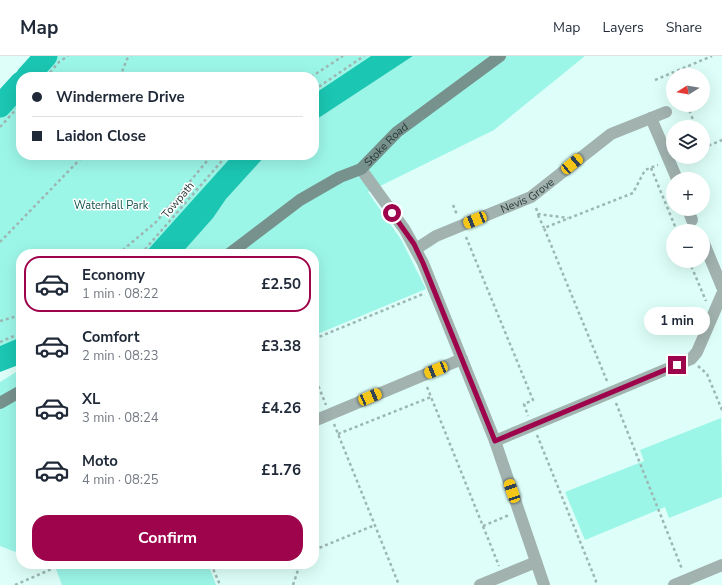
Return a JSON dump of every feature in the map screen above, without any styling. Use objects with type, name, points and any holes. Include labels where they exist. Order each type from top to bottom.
[{"type":"street","name":"Stoke Road","points":[[236,249],[300,200],[340,177],[361,169],[397,132],[500,56]]},
{"type":"street","name":"Nevis Grove","points":[[416,249],[436,236],[531,197],[611,134],[666,112]]},
{"type":"street","points":[[651,118],[666,152]]},
{"type":"street","points":[[361,169],[416,249],[495,441],[544,585]]},
{"type":"street","points":[[710,258],[722,287]]},
{"type":"street","points":[[495,441],[611,391],[690,360],[697,352],[713,318],[722,294]]},
{"type":"street","points":[[319,419],[462,359]]},
{"type":"street","points":[[0,403],[16,394]]},
{"type":"street","points":[[480,585],[536,562]]},
{"type":"street","points":[[674,585],[722,565]]},
{"type":"path","points":[[50,72],[59,62],[68,56]]},
{"type":"path","points":[[122,72],[127,59],[131,56]]},
{"type":"path","points":[[319,72],[343,56]]},
{"type":"path","points":[[319,87],[364,56]]},
{"type":"path","points":[[687,68],[712,56]]},
{"type":"path","points":[[656,80],[666,77]]},
{"type":"path","points":[[0,127],[16,109]]},
{"type":"path","points":[[710,144],[722,140]]},
{"type":"path","points":[[0,242],[79,160]]},
{"type":"path","points":[[124,249],[156,222],[208,160]]},
{"type":"path","name":"Towpath","points":[[145,249],[223,160]]},
{"type":"path","points":[[544,228],[633,193],[646,170],[666,162]]},
{"type":"path","points":[[651,168],[674,224]]},
{"type":"path","points":[[531,197],[611,391],[686,580]]},
{"type":"path","points":[[453,205],[533,400],[524,404],[596,581],[594,585]]},
{"type":"path","points":[[538,214],[568,218]]},
{"type":"path","points":[[692,268],[713,318]]},
{"type":"path","points":[[319,337],[434,290]]},
{"type":"path","points":[[0,321],[16,316]]},
{"type":"path","points":[[0,342],[16,335]]},
{"type":"path","points":[[690,360],[707,374],[722,410]]},
{"type":"path","points":[[423,375],[502,576]]},
{"type":"path","points":[[319,387],[399,585]]},
{"type":"path","points":[[338,434],[431,397]]},
{"type":"path","points":[[483,526],[519,511]]},
{"type":"path","points":[[319,548],[375,525]]},
{"type":"path","points":[[15,585],[52,569]]},
{"type":"path","points":[[213,569],[220,585]]},
{"type":"path","points":[[292,585],[298,569]]},
{"type":"green space","points":[[46,56],[371,56],[319,91],[319,72],[32,72]]},
{"type":"green space","points":[[413,56],[585,56],[494,130],[368,192],[402,241],[426,289],[319,333],[319,249],[185,249],[213,218],[226,199],[261,160],[319,160],[319,118]]},
{"type":"green space","name":"Waterhall Park","points":[[16,88],[16,160],[229,160],[148,249],[16,249],[16,339],[0,346],[0,106]]},
{"type":"green space","points":[[16,372],[16,552],[0,546],[0,382]]},
{"type":"green space","points":[[721,418],[722,497],[669,518],[665,507],[585,540],[565,492],[644,461],[640,450]]},
{"type":"green space","points":[[56,569],[210,569],[216,585],[62,585]]},
{"type":"shaded area","points":[[371,56],[413,56],[319,118],[319,91]]},
{"type":"shaded area","points":[[229,160],[261,160],[226,199],[213,218],[185,249],[148,249]]},
{"type":"shaded area","points":[[16,339],[16,366],[0,372],[0,346]]},
{"type":"waterway","points":[[32,72],[46,56]]},
{"type":"waterway","points":[[0,106],[16,88]]},
{"type":"route","points":[[392,213],[414,244],[423,263],[495,441],[611,391],[677,365]]}]
